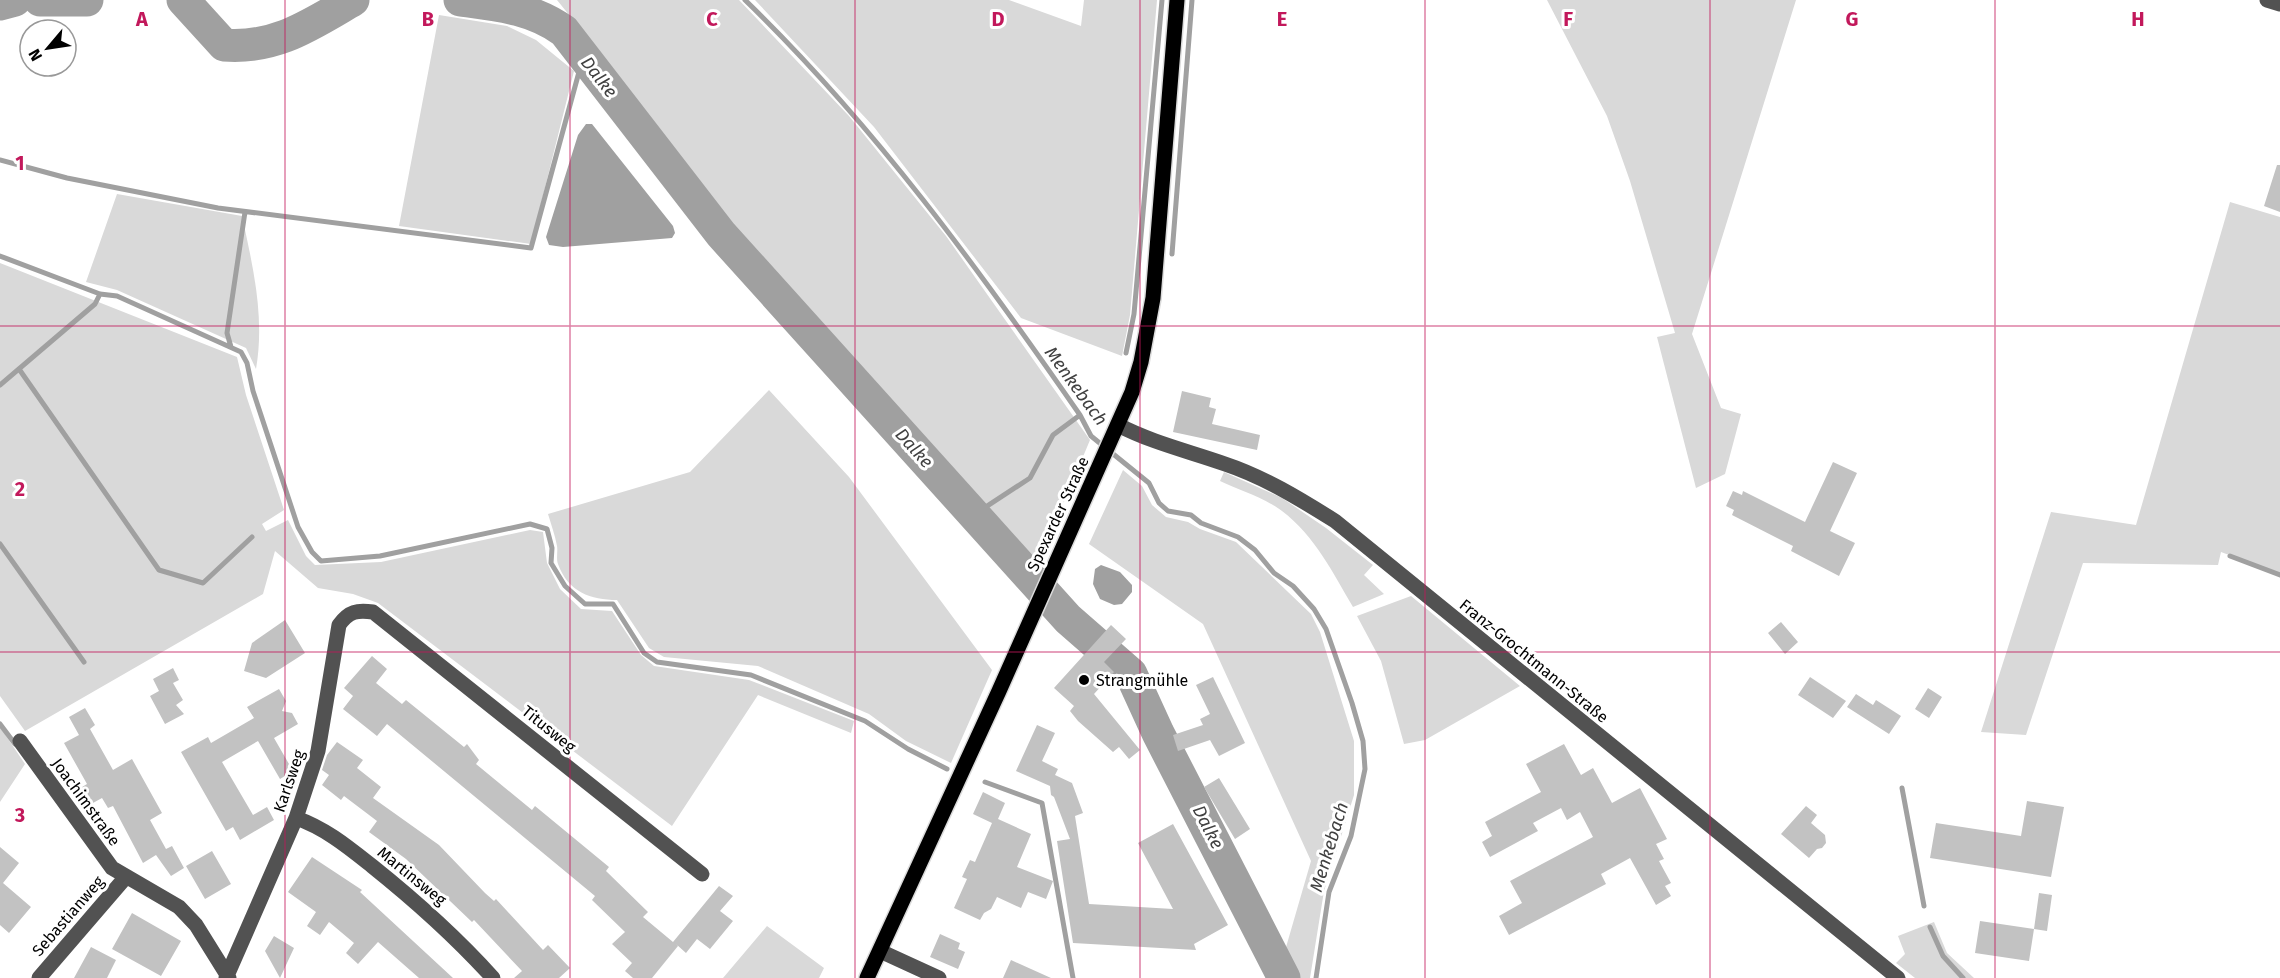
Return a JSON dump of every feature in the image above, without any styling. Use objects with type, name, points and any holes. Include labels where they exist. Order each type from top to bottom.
[{"type":"main road","name":"Spexarder Straße","points":[[867,978],[1101,463],[1141,362],[1153,298],[1177,0]]},
{"type":"street","points":[[2267,0],[2280,4]]},
{"type":"street","name":"Franz-Grochtmann-Straße","points":[[1116,429],[1227,464],[1283,489],[1335,521],[1898,978]]},
{"type":"street","name":"Karlsweg","points":[[227,977],[296,818],[318,751],[339,625],[347,614],[358,610],[373,612]]},
{"type":"street","name":"Titusweg","points":[[373,612],[702,874]]},
{"type":"street","name":"Joachimstraße","points":[[20,741],[112,868],[125,878],[179,907],[196,926],[227,977]]},
{"type":"street","name":"Martinsweg","points":[[296,818],[316,825],[421,904],[448,928],[493,978]]},
{"type":"street","name":"Sebastianweg","points":[[39,978],[125,878]]},
{"type":"street","points":[[880,951],[939,978]]},
{"type":"shaded area","points":[[557,0],[739,0],[849,116],[946,236],[1090,440],[1038,564],[725,224],[608,79],[599,52]]},
{"type":"shaded area","points":[[755,0],[1009,0],[1081,26],[1084,0],[1157,0],[1130,315],[1122,356],[1021,318],[874,127]]},
{"type":"shaded area","points":[[1547,0],[1796,0],[1692,334],[1721,408],[1741,414],[1725,474],[1696,488],[1657,337],[1675,333],[1630,181],[1607,116]]},
{"type":"shaded area","points":[[439,15],[507,26],[536,40],[574,71],[531,244],[399,226]]},
{"type":"shaded area","points":[[586,124],[592,124],[673,226],[675,233],[672,238],[563,247],[549,245],[546,237],[578,135]]},
{"type":"shaded area","points":[[117,194],[242,216],[257,292],[259,330],[256,369],[246,348],[117,290],[86,282]]},
{"type":"shaded area","points":[[2230,202],[2280,217],[2280,574],[2221,552],[2218,565],[2083,563],[2026,735],[1981,732],[2051,512],[2136,525]]},
{"type":"shaded area","points":[[0,263],[237,357],[246,395],[284,510],[262,524],[266,531],[288,520],[306,556],[315,565],[381,562],[530,530],[543,532],[547,563],[560,589],[581,609],[612,611],[641,655],[654,666],[749,680],[854,721],[851,733],[758,695],[672,826],[378,603],[353,594],[318,588],[275,551],[263,594],[25,731],[0,696]]},
{"type":"shaded area","points":[[769,390],[849,477],[992,670],[951,763],[906,741],[869,714],[758,666],[664,657],[649,648],[617,600],[590,596],[574,588],[562,574],[557,562],[557,546],[548,514],[690,472]]},
{"type":"shaded area","points":[[1123,470],[1142,486],[1152,505],[1166,517],[1188,522],[1200,529],[1236,542],[1311,614],[1320,632],[1354,741],[1354,795],[1324,891],[1310,978],[1293,978],[1282,961],[1311,861],[1203,624],[1089,544]]},
{"type":"shaded area","points":[[1224,472],[1282,498],[1326,528],[1373,565],[1364,575],[1384,594],[1353,607],[1314,543],[1294,521],[1275,506],[1220,481]]},
{"type":"shaded area","points":[[1101,565],[1120,572],[1132,585],[1132,592],[1122,604],[1114,605],[1100,599],[1093,584],[1095,569]]},
{"type":"shaded area","points":[[1411,596],[1520,686],[1425,740],[1404,744],[1381,661],[1357,616]]},
{"type":"shaded area","points":[[0,727],[25,764],[0,802]]},
{"type":"shaded area","points":[[1934,922],[1947,953],[1974,978],[1915,978],[1896,963],[1905,954],[1898,936]]},
{"type":"shaded area","points":[[767,926],[824,968],[819,978],[723,978]]},
{"type":"building","points":[[2277,165],[2280,165],[2280,212],[2264,206]]},
{"type":"building","points":[[1182,391],[1211,398],[1209,407],[1216,409],[1212,424],[1260,435],[1257,450],[1173,432]]},
{"type":"building","points":[[1833,462],[1857,473],[1830,531],[1855,543],[1839,576],[1791,551],[1793,546],[1732,515],[1734,510],[1726,506],[1733,491],[1742,495],[1743,491],[1805,522]]},
{"type":"building","points":[[285,620],[305,653],[266,678],[244,671],[252,643]]},
{"type":"building","points":[[1781,622],[1798,642],[1785,654],[1768,633]]},
{"type":"building","points":[[1111,625],[1126,639],[1104,662],[1114,672],[1094,694],[1140,750],[1129,759],[1119,747],[1113,752],[1078,721],[1070,711],[1074,706],[1054,688]]},
{"type":"building","points":[[372,656],[387,669],[376,683],[402,704],[406,700],[464,747],[467,744],[479,760],[476,764],[532,810],[535,806],[609,867],[606,871],[648,912],[643,917],[673,942],[719,886],[733,896],[720,911],[733,921],[710,949],[697,939],[686,953],[676,944],[678,946],[652,978],[633,978],[625,971],[632,963],[612,944],[625,932],[592,900],[595,896],[387,724],[377,736],[343,709],[353,696],[344,688]]},
{"type":"building","points":[[173,668],[179,680],[173,683],[183,700],[176,705],[184,714],[165,724],[150,696],[159,691],[153,679]]},
{"type":"building","points":[[1213,677],[1245,743],[1219,756],[1210,740],[1178,751],[1173,735],[1203,725],[1200,719],[1210,714],[1196,685]]},
{"type":"building","points":[[1810,677],[1846,701],[1833,718],[1798,695]]},
{"type":"building","points":[[1928,688],[1942,697],[1929,718],[1915,709]]},
{"type":"building","points":[[279,689],[286,701],[282,711],[292,713],[298,724],[274,738],[293,771],[280,779],[258,741],[222,762],[253,815],[267,807],[274,820],[240,840],[233,827],[226,831],[181,752],[208,737],[211,743],[254,718],[247,707]]},
{"type":"building","points":[[1856,694],[1873,705],[1876,700],[1901,716],[1889,734],[1847,707]]},
{"type":"building","points":[[85,708],[95,725],[90,729],[113,770],[132,759],[162,813],[150,820],[166,849],[172,846],[184,868],[171,876],[156,855],[143,863],[113,806],[108,808],[102,798],[82,809],[72,793],[87,784],[64,743],[79,735],[69,717]]},
{"type":"building","points":[[1037,725],[1055,733],[1042,761],[1058,769],[1055,775],[1072,783],[1083,813],[1075,816],[1089,904],[1173,909],[1138,843],[1173,824],[1228,925],[1194,944],[1196,950],[1073,943],[1057,841],[1070,839],[1054,797],[1051,795],[1050,786],[1016,771]]},
{"type":"building","points":[[337,742],[363,760],[357,768],[381,787],[373,798],[439,845],[485,893],[494,901],[496,899],[543,950],[548,945],[570,968],[559,978],[514,978],[522,971],[474,920],[472,922],[406,859],[369,832],[377,821],[344,796],[341,800],[322,785],[329,775],[322,770],[327,755]]},
{"type":"building","points":[[1564,744],[1581,775],[1593,768],[1612,803],[1640,788],[1667,839],[1656,844],[1664,859],[1659,861],[1671,883],[1665,886],[1671,896],[1656,905],[1630,858],[1601,874],[1606,884],[1509,935],[1499,916],[1522,903],[1510,881],[1593,837],[1580,812],[1567,820],[1561,808],[1533,823],[1538,831],[1490,857],[1482,842],[1492,836],[1485,822],[1541,792],[1526,764]]},
{"type":"building","points":[[1219,778],[1250,829],[1235,839],[1204,787]]},
{"type":"building","points":[[983,792],[1005,803],[998,819],[1031,834],[1017,867],[1053,881],[1046,899],[1028,892],[1021,908],[997,897],[991,909],[984,913],[980,920],[954,908],[967,879],[962,877],[970,860],[975,862],[992,823],[973,814]]},
{"type":"building","points":[[2027,801],[2064,807],[2051,877],[1930,858],[1936,823],[2021,836]]},
{"type":"building","points":[[1806,806],[1817,815],[1811,823],[1825,835],[1826,843],[1809,858],[1781,834]]},
{"type":"building","points":[[0,847],[19,863],[3,883],[31,907],[9,933],[0,925]]},
{"type":"building","points":[[212,851],[231,884],[205,899],[186,866]]},
{"type":"building","points":[[312,857],[362,890],[360,892],[453,978],[419,978],[378,942],[358,964],[346,953],[354,943],[329,922],[320,935],[307,926],[316,912],[288,892]]},
{"type":"building","points":[[2039,893],[2052,895],[2047,931],[2034,929]]},
{"type":"building","points":[[132,913],[181,941],[161,976],[112,949]]},
{"type":"building","points":[[1980,921],[2034,929],[2029,961],[1975,953]]},
{"type":"building","points":[[940,934],[960,943],[958,949],[965,952],[958,969],[930,957]]},
{"type":"building","points":[[274,936],[294,948],[280,978],[265,951]]},
{"type":"building","points":[[91,947],[116,960],[107,978],[74,978]]},
{"type":"building","points":[[1011,960],[1051,978],[1003,978]]},
{"type":"waterway","name":"Dalke","points":[[0,4],[15,0]]},
{"type":"waterway","name":"Dalke","points":[[40,0],[87,0]]},
{"type":"waterway","name":"Dalke","points":[[183,0],[224,45],[243,45],[276,39],[307,26],[353,0]]},
{"type":"waterway","name":"Dalke","points":[[460,0],[527,12],[564,31],[721,234],[1068,619],[1131,674],[1158,733],[1284,978]]},
{"type":"waterway","name":"Menkebach","points":[[745,0],[837,97],[923,199],[1042,360],[1080,415],[1091,436],[1149,483],[1159,503],[1168,511],[1191,515],[1201,523],[1238,537],[1255,550],[1274,573],[1293,586],[1314,609],[1326,629],[1363,741],[1365,769],[1351,836],[1329,892],[1316,978]]},
{"type":"waterway","points":[[1126,353],[1134,314],[1162,0]]},
{"type":"waterway","points":[[1172,254],[1192,0]]},
{"type":"waterway","points":[[0,160],[67,178],[218,208],[531,248],[582,61],[587,58]]},
{"type":"waterway","points":[[231,347],[227,333],[245,212]]},
{"type":"waterway","points":[[0,256],[100,294],[117,296],[241,352],[247,363],[253,391],[298,527],[312,552],[321,561],[380,556],[530,524],[547,529],[552,548],[551,563],[565,586],[585,604],[613,604],[644,653],[657,662],[751,675],[865,721],[908,749],[947,769]]},
{"type":"waterway","points":[[0,385],[95,304],[100,294]]},
{"type":"waterway","points":[[19,369],[159,570],[203,583],[252,537]]},
{"type":"waterway","points":[[975,514],[1030,478],[1053,435],[1080,415]]},
{"type":"waterway","points":[[0,544],[84,662]]},
{"type":"waterway","points":[[2230,556],[2280,575]]},
{"type":"waterway","points":[[0,724],[15,744]]},
{"type":"waterway","points":[[985,782],[1042,803],[1073,978]]},
{"type":"waterway","points":[[1902,788],[1924,906]]},
{"type":"waterway","points":[[1930,927],[1943,956],[1963,978]]},
{"type":"place","name":"Strangmühle","points":[[1084,680]]}]
